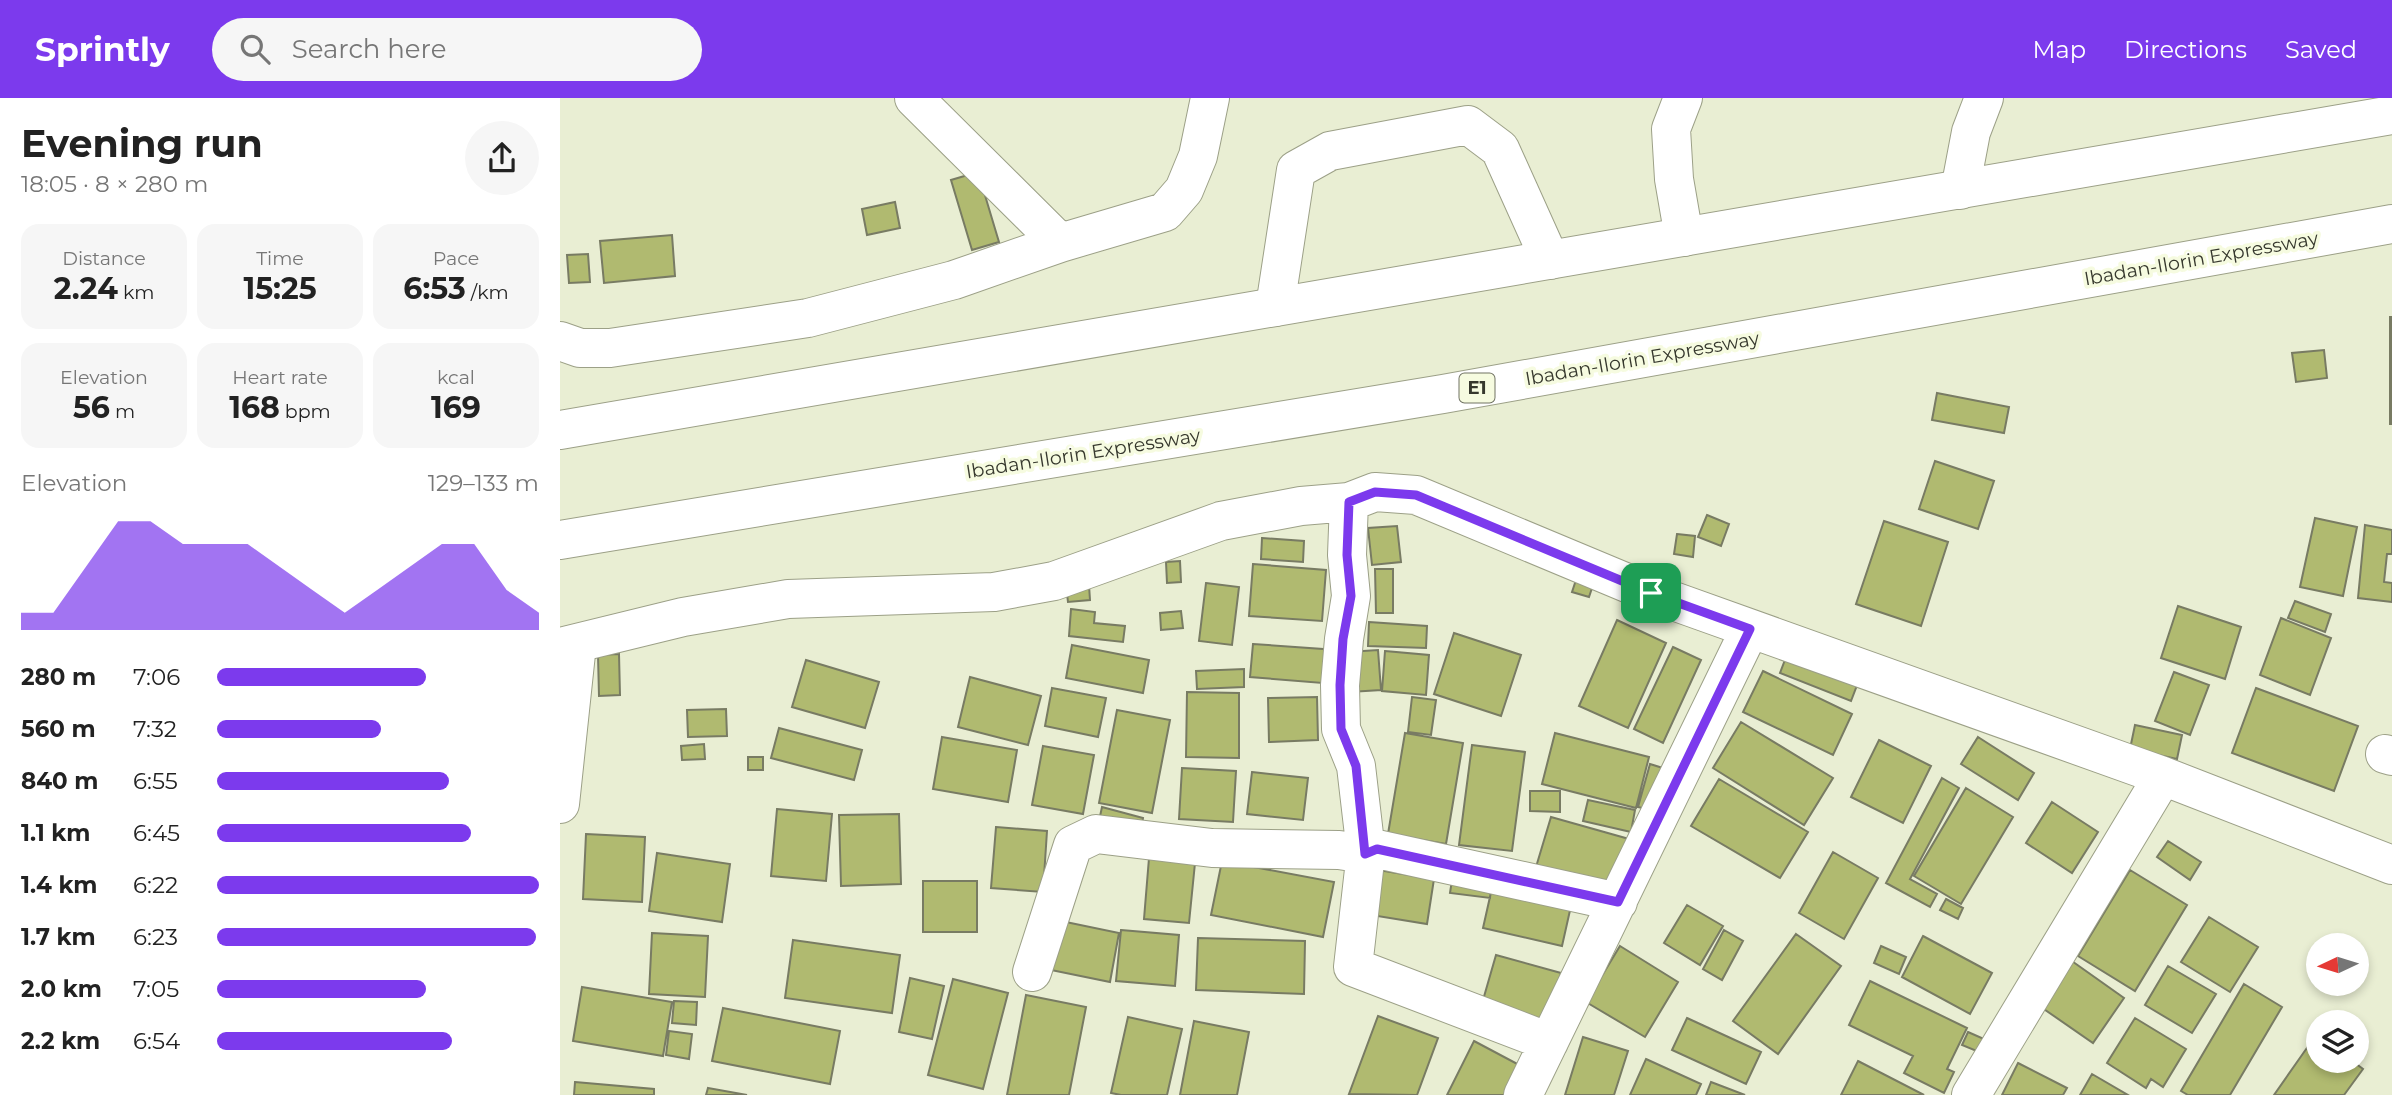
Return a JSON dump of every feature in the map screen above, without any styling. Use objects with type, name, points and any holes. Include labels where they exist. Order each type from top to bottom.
[{"type":"main road","points":[[914,98],[1060,243]]},
{"type":"main road","points":[[560,341],[580,348],[611,348],[808,317],[954,280],[1060,243],[1165,212],[1184,190],[1189,179],[1198,156],[1210,98]]},
{"type":"main road","points":[[1683,98],[1671,129],[1674,179],[1684,237]]},
{"type":"main road","points":[[1959,190],[1971,132],[1984,98]]},
{"type":"main road","points":[[560,430],[2392,115]]},
{"type":"main road","points":[[1275,307],[1296,170],[1330,151],[1468,125],[1500,149],[1550,260]]},
{"type":"main road","name":"Ibadan-Ilorin Expressway","points":[[560,540],[1443,394],[2392,224]]},
{"type":"main road","points":[[560,804],[568,645],[683,617],[788,599],[995,592],[1054,581],[1221,521],[1301,506],[1349,502],[1375,492],[1416,495],[1651,593],[2163,776],[2392,865]]},
{"type":"main road","points":[[1349,502],[1347,555],[1351,596],[1343,639],[1341,729],[1356,766],[1365,854],[1353,967],[1549,1042]]},
{"type":"main road","points":[[1523,1095],[1750,629]]},
{"type":"main road","points":[[1971,1095],[2163,776]]},
{"type":"main road","points":[[1032,972],[1073,845],[1096,834],[1212,848],[1339,850],[1365,854],[1377,849],[1618,902]]},
{"type":"building","points":[[978,172],[999,242],[972,250],[951,180]]},
{"type":"building","points":[[895,202],[900,228],[867,235],[862,209]]},
{"type":"building","points":[[672,235],[675,276],[604,283],[600,241]]},
{"type":"building","points":[[588,254],[590,282],[569,283],[567,255]]},
{"type":"building","points":[[2392,317],[2392,424],[2390,424]]},
{"type":"building","points":[[2324,350],[2327,378],[2296,382],[2292,353]]},
{"type":"building","points":[[1937,393],[2009,407],[2004,433],[1932,420]]},
{"type":"building","points":[[1935,461],[1994,481],[1978,529],[1919,509]]},
{"type":"building","points":[[1707,515],[1729,524],[1721,546],[1698,537]]},
{"type":"building","points":[[2315,518],[2357,527],[2343,596],[2300,587]]},
{"type":"building","points":[[1884,521],[1948,542],[1921,626],[1856,604]]},
{"type":"building","points":[[2365,525],[2392,530],[2392,554],[2387,554],[2384,582],[2392,583],[2392,602],[2358,598]]},
{"type":"building","points":[[1397,526],[1401,562],[1372,565],[1368,528]]},
{"type":"building","points":[[1677,534],[1695,536],[1693,557],[1674,554]]},
{"type":"building","points":[[1262,538],[1304,541],[1303,562],[1261,559]]},
{"type":"building","points":[[1180,561],[1181,582],[1167,583],[1166,562]]},
{"type":"building","points":[[1253,564],[1326,570],[1322,621],[1249,616]]},
{"type":"building","points":[[1375,569],[1393,569],[1393,613],[1376,613]]},
{"type":"building","points":[[1578,574],[1595,579],[1589,597],[1572,592]]},
{"type":"building","points":[[1206,583],[1239,587],[1232,645],[1199,641]]},
{"type":"building","points":[[1089,585],[1090,600],[1068,602],[1066,586]]},
{"type":"building","points":[[2295,601],[2331,614],[2325,632],[2288,618]]},
{"type":"building","points":[[2178,606],[2241,627],[2225,679],[2161,658]]},
{"type":"building","points":[[1071,609],[1095,612],[1094,623],[1125,626],[1123,642],[1069,636]]},
{"type":"building","points":[[1181,611],[1183,628],[1161,630],[1160,613]]},
{"type":"building","points":[[2281,618],[2331,638],[2310,695],[2260,675]]},
{"type":"building","points":[[1617,620],[1666,643],[1628,728],[1579,706]]},
{"type":"building","points":[[1369,622],[1427,626],[1426,648],[1368,646]]},
{"type":"building","points":[[1454,633],[1521,655],[1501,716],[1434,694]]},
{"type":"building","points":[[1253,644],[1337,650],[1335,684],[1250,677]]},
{"type":"building","points":[[1072,645],[1149,660],[1143,693],[1066,678]]},
{"type":"building","points":[[1673,647],[1701,660],[1663,743],[1634,729]]},
{"type":"building","points":[[1378,650],[1381,690],[1350,692],[1348,652]]},
{"type":"building","points":[[1385,651],[1429,655],[1426,695],[1382,691]]},
{"type":"building","points":[[1788,652],[1859,680],[1851,701],[1780,673]]},
{"type":"building","points":[[619,654],[620,695],[599,696],[598,655]]},
{"type":"building","points":[[806,660],[879,682],[865,728],[792,707]]},
{"type":"building","points":[[1244,669],[1244,687],[1197,689],[1196,671]]},
{"type":"building","points":[[1763,671],[1852,714],[1833,755],[1743,712]]},
{"type":"building","points":[[2174,672],[2209,685],[2190,735],[2155,721]]},
{"type":"building","points":[[970,677],[1041,696],[1028,745],[958,727]]},
{"type":"building","points":[[1052,688],[1106,698],[1098,737],[1045,726]]},
{"type":"building","points":[[2256,688],[2358,726],[2334,791],[2232,753]]},
{"type":"building","points":[[1187,692],[1239,693],[1239,758],[1186,757]]},
{"type":"building","points":[[1317,697],[1318,740],[1269,742],[1268,698]]},
{"type":"building","points":[[1412,697],[1436,700],[1431,735],[1408,732]]},
{"type":"building","points":[[726,709],[727,736],[688,737],[687,710]]},
{"type":"building","points":[[1117,710],[1170,720],[1152,813],[1099,803]]},
{"type":"building","points":[[1741,722],[1833,778],[1804,825],[1713,768]]},
{"type":"building","points":[[2135,725],[2182,735],[2177,759],[2130,749]]},
{"type":"building","points":[[779,728],[862,750],[854,780],[771,758]]},
{"type":"building","points":[[1405,733],[1463,743],[1446,844],[1388,834]]},
{"type":"building","points":[[1555,733],[1649,757],[1636,808],[1542,784]]},
{"type":"building","points":[[942,737],[1017,750],[1008,802],[933,789]]},
{"type":"building","points":[[1978,737],[2034,773],[2018,800],[1961,764]]},
{"type":"building","points":[[1879,740],[1931,766],[1903,823],[1851,797]]},
{"type":"building","points":[[704,744],[705,759],[682,760],[681,746]]},
{"type":"building","points":[[1472,745],[1525,752],[1512,851],[1459,845]]},
{"type":"building","points":[[1043,746],[1094,755],[1083,814],[1032,805]]},
{"type":"building","points":[[748,757],[763,757],[763,770],[748,770]]},
{"type":"building","points":[[1650,764],[1666,769],[1655,811],[1638,807]]},
{"type":"building","points":[[1182,768],[1236,771],[1233,822],[1179,819]]},
{"type":"building","points":[[1252,772],[1308,778],[1303,820],[1247,814]]},
{"type":"building","points":[[1942,778],[1959,788],[1910,879],[1937,894],[1930,907],[1886,883]]},
{"type":"building","points":[[1719,779],[1808,832],[1780,878],[1691,826]]},
{"type":"building","points":[[1966,788],[2013,817],[1961,904],[1914,876]]},
{"type":"building","points":[[1530,791],[1560,791],[1560,812],[1530,811]]},
{"type":"building","points":[[1588,800],[1635,810],[1631,832],[1583,821]]},
{"type":"building","points":[[2052,802],[2098,832],[2072,873],[2026,843]]},
{"type":"building","points":[[1102,807],[1143,818],[1141,831],[1099,821]]},
{"type":"building","points":[[777,809],[832,814],[826,881],[771,876]]},
{"type":"building","points":[[899,814],[901,884],[841,886],[839,815]]},
{"type":"building","points":[[1551,817],[1629,839],[1614,890],[1536,867]]},
{"type":"building","points":[[996,827],[1047,831],[1043,892],[991,888]]},
{"type":"building","points":[[586,834],[645,837],[642,902],[583,899]]},
{"type":"building","points":[[2168,841],[2201,862],[2190,880],[2157,857]]},
{"type":"building","points":[[1833,852],[1878,878],[1844,939],[1799,913]]},
{"type":"building","points":[[657,853],[730,864],[722,922],[649,911]]},
{"type":"building","points":[[1149,858],[1195,863],[1189,923],[1144,919]]},
{"type":"building","points":[[1222,861],[1334,882],[1323,937],[1211,915]]},
{"type":"building","points":[[1372,869],[1434,879],[1427,924],[1365,914]]},
{"type":"building","points":[[2130,870],[2187,905],[2135,991],[2078,956]]},
{"type":"building","points":[[1453,873],[1492,877],[1490,898],[1450,893]]},
{"type":"building","points":[[1494,879],[1573,897],[1562,946],[1483,928]]},
{"type":"building","points":[[923,881],[977,881],[977,932],[923,932]]},
{"type":"building","points":[[1946,899],[1963,908],[1958,919],[1940,910]]},
{"type":"building","points":[[1687,905],[1723,926],[1700,965],[1664,943]]},
{"type":"building","points":[[2209,917],[2258,947],[2230,992],[2181,962]]},
{"type":"building","points":[[1061,921],[1119,933],[1110,982],[1051,970]]},
{"type":"building","points":[[1121,930],[1179,935],[1175,986],[1116,981]]},
{"type":"building","points":[[1724,930],[1743,941],[1722,980],[1703,969]]},
{"type":"building","points":[[652,933],[708,936],[705,997],[649,994]]},
{"type":"building","points":[[1796,934],[1841,966],[1778,1054],[1733,1021]]},
{"type":"building","points":[[1923,936],[1992,973],[1970,1014],[1902,977]]},
{"type":"building","points":[[1198,938],[1305,941],[1304,994],[1196,990]]},
{"type":"building","points":[[793,940],[900,955],[892,1013],[785,998]]},
{"type":"building","points":[[1620,946],[1678,982],[1645,1037],[1586,1002]]},
{"type":"building","points":[[1881,946],[1906,957],[1899,974],[1874,963]]},
{"type":"building","points":[[1496,955],[1561,973],[1546,1025],[1481,1007]]},
{"type":"building","points":[[2069,959],[2124,998],[2093,1043],[2038,1005]]},
{"type":"building","points":[[2168,966],[2216,994],[2192,1033],[2145,1005]]},
{"type":"building","points":[[910,978],[944,986],[932,1039],[899,1032]]},
{"type":"building","points":[[953,979],[1008,993],[983,1089],[928,1075]]},
{"type":"building","points":[[1870,981],[1967,1028],[1947,1069],[1954,1072],[1944,1093],[1904,1073],[1913,1056],[1849,1025]]},
{"type":"building","points":[[2244,984],[2282,1007],[2230,1095],[2188,1095],[2181,1091]]},
{"type":"building","points":[[582,987],[672,1002],[663,1056],[573,1041]]},
{"type":"building","points":[[1026,995],[1086,1007],[1069,1095],[1007,1095]]},
{"type":"building","points":[[674,1001],[697,1002],[696,1025],[672,1023]]},
{"type":"building","points":[[723,1008],[840,1031],[830,1084],[712,1061]]},
{"type":"building","points":[[1378,1016],[1438,1038],[1417,1095],[1349,1094]]},
{"type":"building","points":[[1128,1017],[1182,1029],[1167,1095],[1111,1093]]},
{"type":"building","points":[[1687,1018],[1761,1052],[1746,1084],[1672,1050]]},
{"type":"building","points":[[2135,1018],[2186,1049],[2163,1087],[2151,1079],[2146,1088],[2107,1063]]},
{"type":"building","points":[[1194,1021],[1249,1032],[1237,1095],[1180,1095]]},
{"type":"building","points":[[669,1031],[692,1034],[689,1059],[666,1055]]},
{"type":"building","points":[[1968,1032],[1984,1039],[1979,1052],[1962,1045]]},
{"type":"building","points":[[1583,1037],[1628,1051],[1614,1095],[1565,1095]]},
{"type":"building","points":[[1474,1041],[1523,1067],[1509,1095],[1447,1095]]},
{"type":"building","points":[[2306,1049],[2306,1073],[2360,1073],[2344,1095],[2274,1095]]},
{"type":"building","points":[[1646,1059],[1701,1084],[1696,1095],[1630,1095]]},
{"type":"building","points":[[1858,1061],[1924,1095],[1841,1095]]},
{"type":"building","points":[[2018,1063],[2067,1088],[2063,1095],[2002,1095]]},
{"type":"building","points":[[2092,1074],[2128,1095],[2080,1095]]},
{"type":"building","points":[[575,1082],[654,1089],[654,1095],[574,1095]]},
{"type":"building","points":[[1711,1082],[1745,1095],[1706,1095]]},
{"type":"building","points":[[708,1088],[747,1095],[706,1095]]},
{"type":"route","points":[[1375,492],[1416,495],[1651,593],[1750,629],[1618,902],[1377,849],[1365,854],[1356,766],[1341,729],[1343,639],[1351,596],[1347,555],[1349,502],[1375,492]]}]
